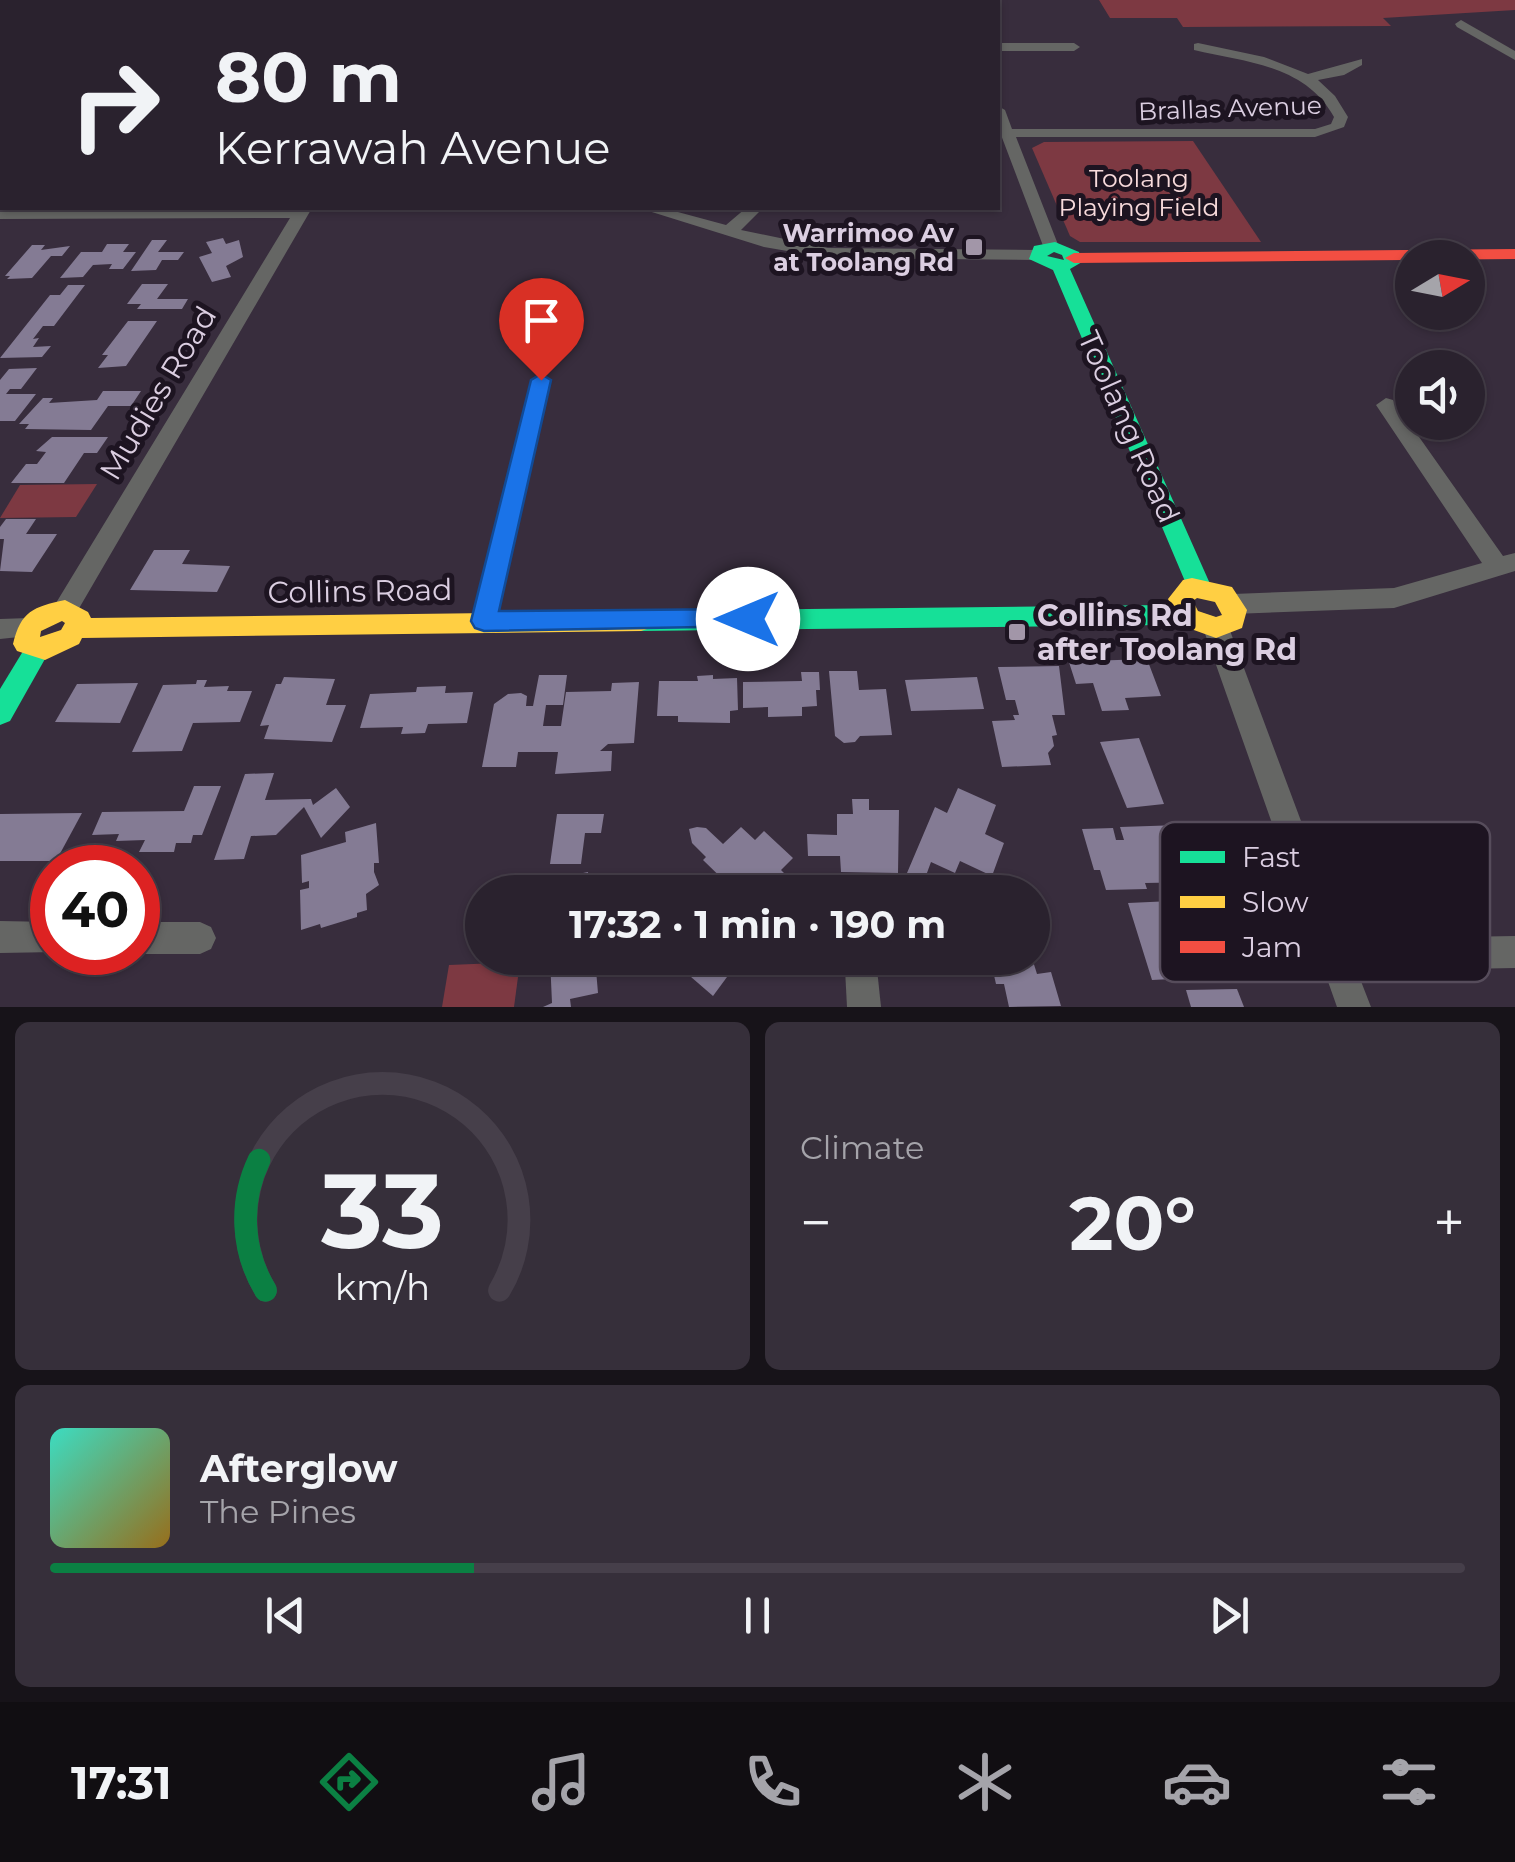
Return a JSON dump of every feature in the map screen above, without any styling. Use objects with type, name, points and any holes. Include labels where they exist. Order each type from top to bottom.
[{"type":"street","points":[[1461,24],[1515,56]]},
{"type":"street","points":[[1000,47],[1074,47]]},
{"type":"street","name":"Brallas Avenue","points":[[1007,134],[1315,133],[1336,127],[1341,117],[1337,106],[1309,78],[1261,60],[1198,47]]},
{"type":"street","points":[[1309,78],[1339,72],[1358,62]]},
{"type":"street","name":"Toolang Road","points":[[1000,115],[1055,257],[1199,586]]},
{"type":"street","points":[[0,214],[302,210]]},
{"type":"street","name":"Mudies Road","points":[[71,619],[302,210]]},
{"type":"street","points":[[654,210],[729,232],[828,253],[1055,257],[1515,254]]},
{"type":"street","points":[[729,232],[753,210]]},
{"type":"street","points":[[484,621],[541,380]]},
{"type":"street","points":[[1291,822],[1224,616],[1219,592],[1199,586],[1182,594],[1184,611],[1197,624],[1224,616],[1394,598],[1507,564],[1386,405]]},
{"type":"street","name":"Collins Road","points":[[71,619],[484,621],[1164,615],[1184,611]]},
{"type":"street","points":[[0,629],[33,639],[62,643],[71,619],[46,614],[33,639],[0,713]]},
{"type":"street","points":[[0,938],[30,938]]},
{"type":"street","points":[[160,938],[200,938]]},
{"type":"street","points":[[1490,953],[1515,952]]},
{"type":"street","points":[[861,975],[864,1007]]},
{"type":"street","points":[[1344,982],[1354,1007]]},
{"type":"green space","points":[[1099,0],[1515,0],[1515,10],[1383,18],[1391,26],[1183,27],[1177,18],[1110,18]]},
{"type":"green space","name":"Toolang Playing Field","points":[[1193,141],[1261,242],[1080,242],[1070,236],[1032,148],[1044,142]]},
{"type":"green space","points":[[97,484],[76,517],[0,518],[20,485]]},
{"type":"green space","points":[[465,964],[465,975],[518,975],[514,1007],[442,1007],[449,965]]},
{"type":"building","points":[[223,238],[226,244],[239,240],[243,257],[226,266],[231,277],[212,282],[199,257],[212,253],[206,242]]},
{"type":"building","points":[[152,240],[167,240],[158,252],[184,252],[178,260],[162,260],[156,270],[131,271]]},
{"type":"building","points":[[107,244],[129,244],[123,252],[136,252],[123,269],[109,269],[112,264],[93,265],[83,277],[60,278],[81,252],[102,252]]},
{"type":"building","points":[[32,245],[45,245],[41,250],[70,246],[62,256],[51,256],[32,278],[7,279],[10,276],[5,276]]},
{"type":"building","points":[[142,284],[168,284],[157,299],[188,299],[182,309],[137,309],[141,304],[127,304]]},
{"type":"building","points":[[68,285],[85,285],[54,326],[43,326],[33,339],[39,338],[33,347],[51,346],[42,357],[0,358],[50,295],[60,295]]},
{"type":"building","points":[[128,321],[157,321],[126,366],[98,368],[108,355],[102,355]]},
{"type":"building","points":[[37,368],[21,389],[10,389],[6,394],[36,394],[15,421],[0,421],[0,380],[9,369]]},
{"type":"building","points":[[103,391],[141,391],[131,406],[108,406],[91,430],[25,429],[29,424],[19,424],[43,398],[53,398],[49,403],[97,400]]},
{"type":"building","points":[[52,437],[108,437],[97,453],[84,453],[64,483],[11,483],[26,464],[37,464],[46,452],[36,451]]},
{"type":"building","points":[[6,519],[36,519],[26,534],[57,534],[32,572],[0,571],[4,539],[0,539],[0,527]]},
{"type":"building","points":[[154,550],[190,550],[182,564],[230,566],[217,592],[130,590]]},
{"type":"building","points":[[1086,655],[1088,661],[1147,659],[1161,696],[1125,698],[1129,710],[1102,711],[1093,683],[1076,684],[1067,656]]},
{"type":"building","points":[[1059,666],[1065,715],[1052,715],[1057,735],[1052,736],[1054,746],[1048,753],[1051,765],[1002,767],[992,721],[1015,720],[1013,715],[1019,715],[1015,700],[1006,700],[998,667]]},
{"type":"building","points":[[829,671],[857,671],[859,690],[886,689],[892,735],[860,736],[855,742],[844,743],[835,736]]},
{"type":"building","points":[[801,672],[819,672],[820,690],[816,690],[817,706],[802,707],[802,716],[768,717],[768,707],[743,708],[743,682],[802,681]]},
{"type":"building","points":[[539,675],[567,675],[563,705],[546,705],[543,726],[561,726],[566,692],[611,691],[612,683],[639,682],[634,743],[608,744],[600,751],[612,751],[611,771],[555,774],[558,752],[518,752],[516,767],[482,767],[494,704],[508,694],[521,693],[527,696],[526,706],[533,706]]},
{"type":"building","points":[[713,675],[713,679],[737,678],[738,710],[730,711],[730,723],[678,722],[678,716],[657,716],[659,681],[698,681],[697,676]]},
{"type":"building","points":[[284,677],[335,679],[326,705],[346,705],[332,742],[264,739],[269,725],[260,726],[276,684],[281,684]]},
{"type":"building","points":[[977,677],[984,709],[911,711],[905,680]]},
{"type":"building","points":[[197,680],[207,680],[204,687],[229,686],[227,691],[252,691],[240,722],[193,723],[182,751],[132,752],[163,685],[196,684]]},
{"type":"building","points":[[138,683],[120,723],[55,722],[77,684]]},
{"type":"building","points":[[446,686],[445,693],[473,692],[467,723],[428,724],[425,733],[401,734],[403,727],[360,728],[370,694]]},
{"type":"building","points":[[1139,738],[1164,804],[1127,808],[1100,742]]},
{"type":"building","points":[[274,773],[265,800],[311,799],[313,805],[336,788],[350,807],[321,838],[304,807],[276,835],[251,836],[244,859],[214,860],[245,774]]},
{"type":"building","points":[[194,786],[221,786],[202,835],[193,835],[191,843],[176,843],[174,852],[160,852],[160,845],[142,845],[145,840],[116,841],[119,834],[92,835],[102,812],[184,811]]},
{"type":"building","points":[[958,788],[996,805],[985,834],[1004,843],[992,875],[960,861],[955,873],[931,862],[926,875],[907,873],[935,807],[947,813]]},
{"type":"building","points":[[852,799],[869,799],[869,810],[899,810],[898,873],[841,872],[840,856],[808,856],[807,834],[837,835],[837,814],[853,814]]},
{"type":"building","points":[[82,813],[65,845],[30,845],[30,861],[0,861],[0,814]]},
{"type":"building","points":[[557,814],[604,814],[601,833],[585,833],[581,864],[550,864]]},
{"type":"building","points":[[376,823],[379,863],[374,863],[374,872],[379,885],[366,894],[367,910],[321,928],[320,924],[301,930],[300,890],[309,888],[309,881],[302,883],[301,855],[346,842],[345,832]]},
{"type":"building","points":[[1160,826],[1160,883],[1145,883],[1147,889],[1106,890],[1100,870],[1094,870],[1082,829],[1113,828],[1116,840],[1124,840],[1120,827]]},
{"type":"building","points":[[741,827],[755,840],[764,831],[793,858],[781,870],[786,875],[718,875],[692,843],[689,829],[706,828],[723,844]]},
{"type":"building","points":[[1160,902],[1160,980],[1152,980],[1128,903]]},
{"type":"building","points":[[1051,972],[1061,1006],[1009,1007],[1004,984],[996,984],[994,975]]},
{"type":"building","points":[[551,975],[596,975],[598,993],[570,999],[571,1007],[543,1007],[552,1003]]},
{"type":"building","points":[[689,975],[728,975],[713,996]]},
{"type":"building","points":[[1237,989],[1244,1007],[1191,1007],[1186,990]]},
{"type":"traffic: fast","points":[[1055,247],[1070,252],[1073,262],[1060,267],[1038,259],[1040,250],[1055,247]]},
{"type":"traffic: fast","points":[[1060,267],[1199,586]]},
{"type":"traffic: fast","points":[[641,621],[1164,615],[1184,611]]},
{"type":"traffic: fast","points":[[0,713],[37,650]]},
{"type":"traffic: slow","points":[[1192,587],[1223,594],[1235,610],[1233,621],[1216,628],[1189,618],[1180,599],[1192,587]]},
{"type":"traffic: slow","points":[[65,610],[79,619],[70,637],[45,649],[26,644],[30,626],[46,614],[65,610]]},
{"type":"traffic: slow","points":[[77,628],[641,621]]},
{"type":"traffic: jam","points":[[1074,258],[1515,254]]},
{"type":"place","name":"Warrimoo Av at Toolang Rd","points":[[974,247]]},
{"type":"place","name":"Collins Rd after Toolang Rd","points":[[1017,632]]},
{"type":"route","points":[[541,380],[484,621],[748,619]]}]
